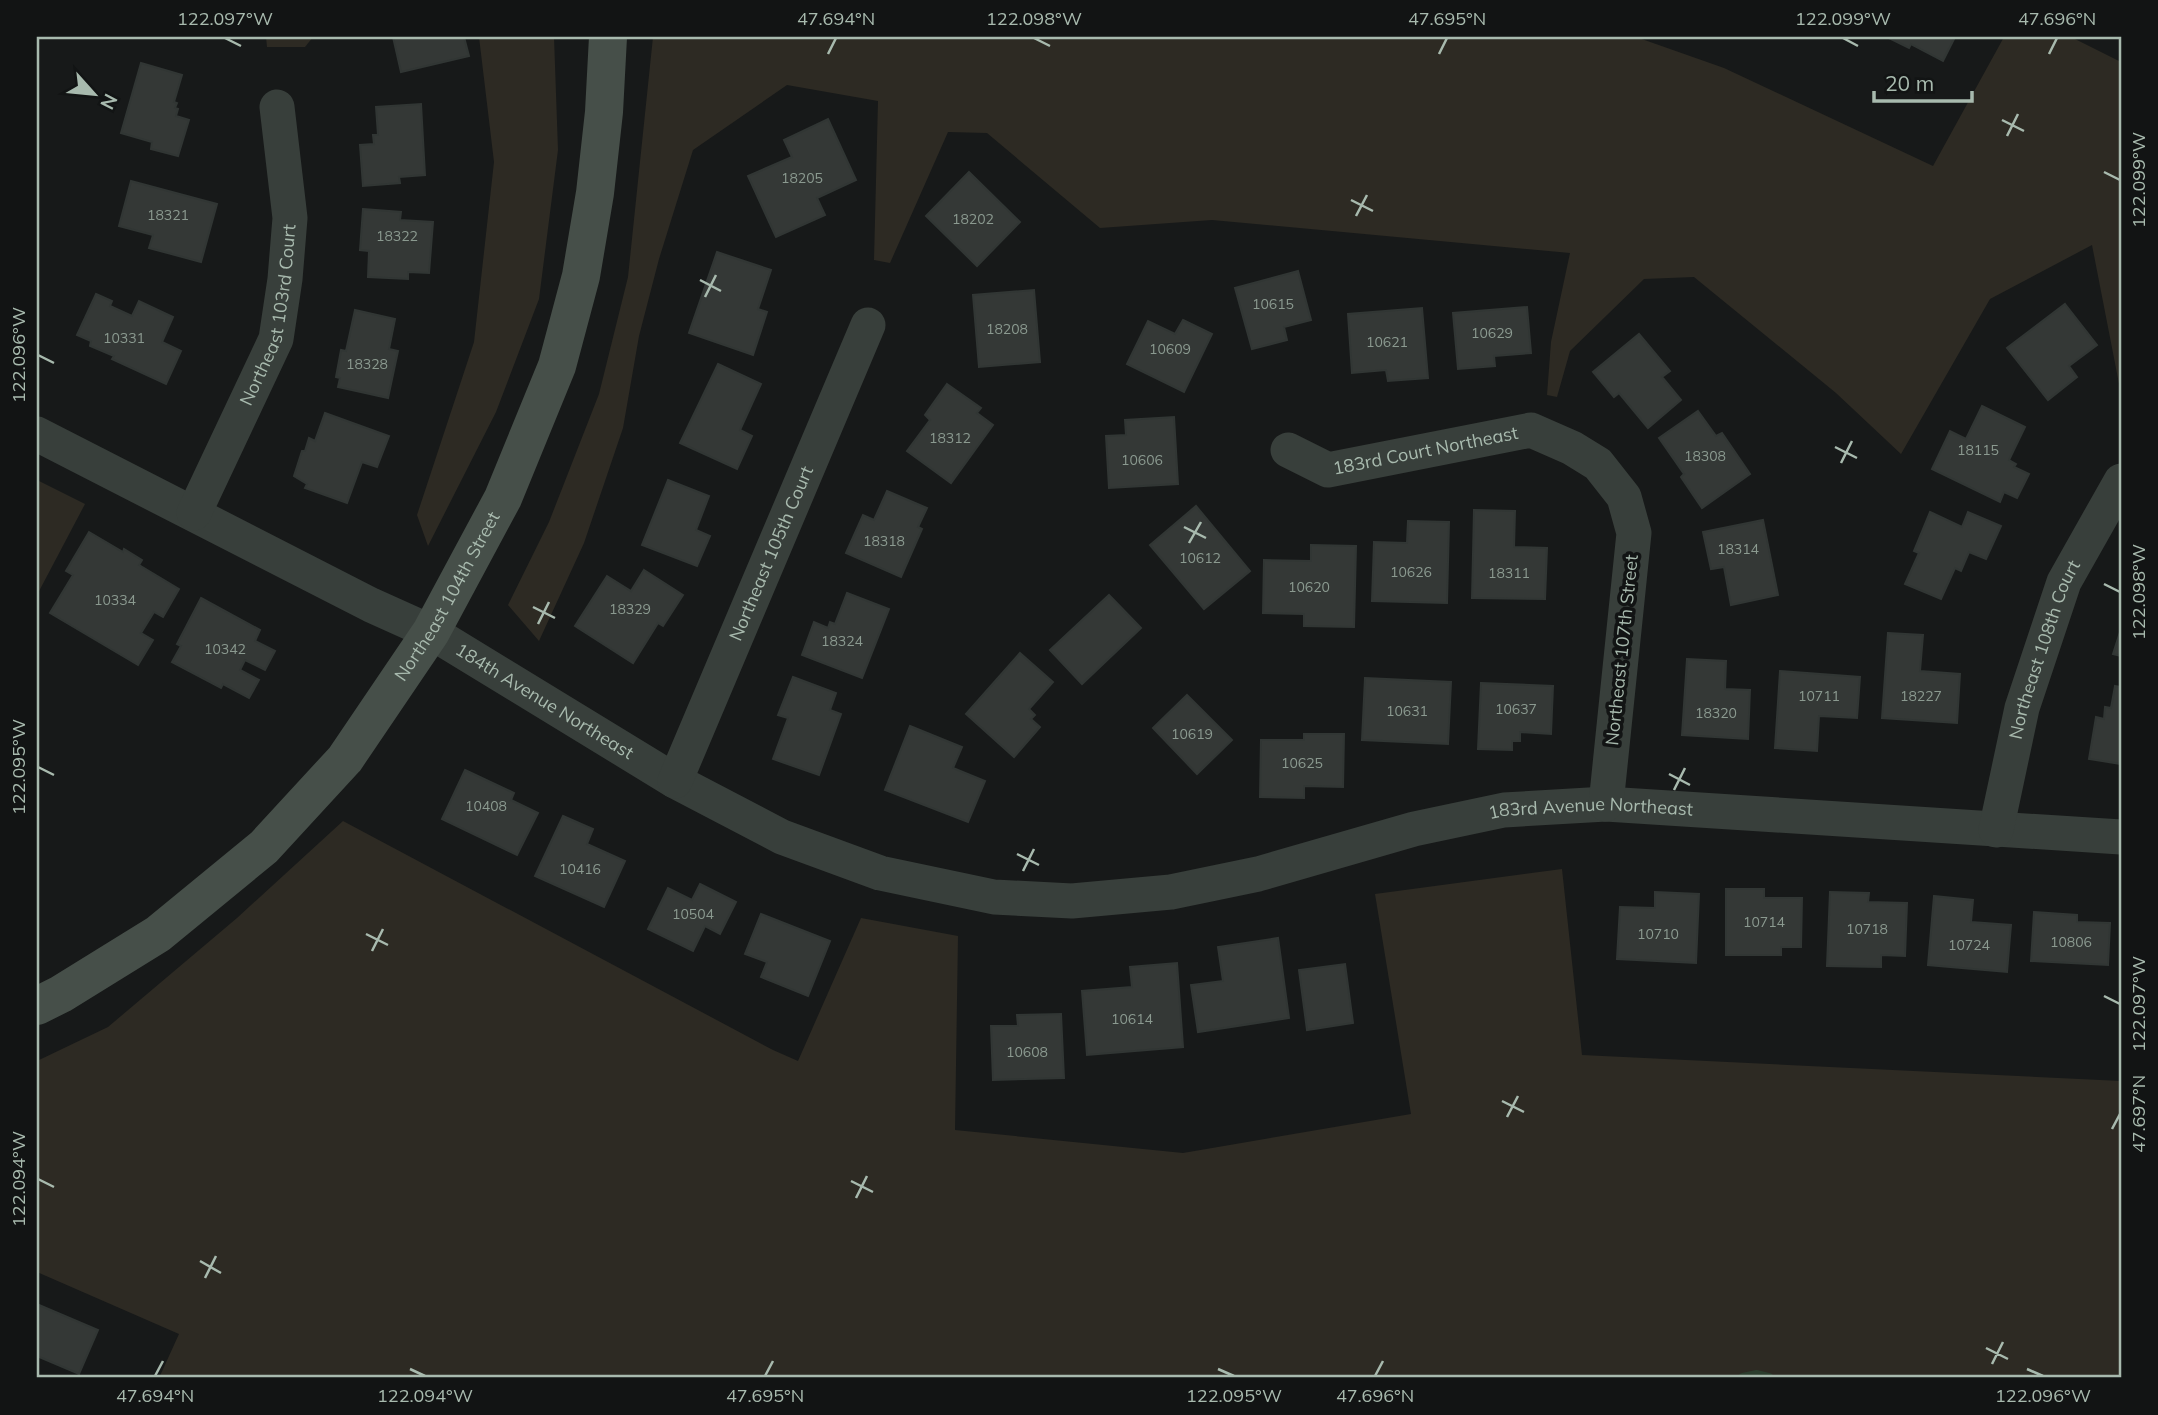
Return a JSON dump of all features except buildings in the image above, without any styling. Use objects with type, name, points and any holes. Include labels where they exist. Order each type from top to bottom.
[{"type":"street","name":"Northeast 104th Street","points":[[37,1006],[158,934],[264,847],[345,759],[431,632],[503,498],[557,366],[581,276],[595,194],[604,112],[608,37]]},
{"type":"street","name":"Northeast 103rd Court","points":[[194,513],[276,339],[290,218],[277,107]]},
{"type":"street","name":"Northeast 105th Court","points":[[675,781],[868,325]]},
{"type":"street","name":"183rd Court Northeast","points":[[1289,450],[1328,470],[1531,430],[1572,448],[1598,464],[1624,497]]},
{"type":"street","name":"184th Avenue Northeast","points":[[37,434],[371,605],[431,632],[675,781],[782,837],[880,873],[994,897],[1072,901]]},
{"type":"street","name":"Northeast 108th Court","points":[[1996,831],[2022,708],[2064,582],[2121,481]]},
{"type":"street","name":"Northeast 107th Street","points":[[1606,804],[1634,533],[1624,497]]},
{"type":"street","name":"183rd Avenue Northeast","points":[[1072,901],[1171,892],[1258,874],[1414,829],[1504,810],[1606,804],[2121,837]]},
{"type":"shaded area","points":[[266,37],[313,37],[305,47],[267,47]]},
{"type":"shaded area","points":[[479,37],[554,37],[558,150],[539,299],[496,412],[428,546],[417,515],[474,342],[494,162]]},
{"type":"shaded area","points":[[653,37],[1636,37],[1724,68],[1933,166],[2004,37],[2071,37],[2121,62],[2121,394],[2092,245],[1990,299],[1901,454],[1836,393],[1694,277],[1644,279],[1570,351],[1557,397],[1547,395],[1551,342],[1570,253],[1212,220],[1100,228],[987,133],[948,132],[890,263],[874,260],[878,101],[787,85],[693,150],[659,259],[639,336],[623,428],[584,543],[539,641],[508,605],[549,522],[599,394],[628,277]]},
{"type":"shaded area","points":[[37,480],[85,504],[37,595]]},
{"type":"shaded area","points":[[343,821],[798,1061],[861,918],[958,936],[955,1130],[1183,1153],[1411,1114],[1375,894],[1562,869],[1582,1055],[2121,1081],[2121,1378],[159,1378],[179,1334],[37,1272],[37,1061],[108,1027],[237,918]]},
{"type":"waterway","points":[[1743,1378],[1757,1375],[1769,1378]]}]
